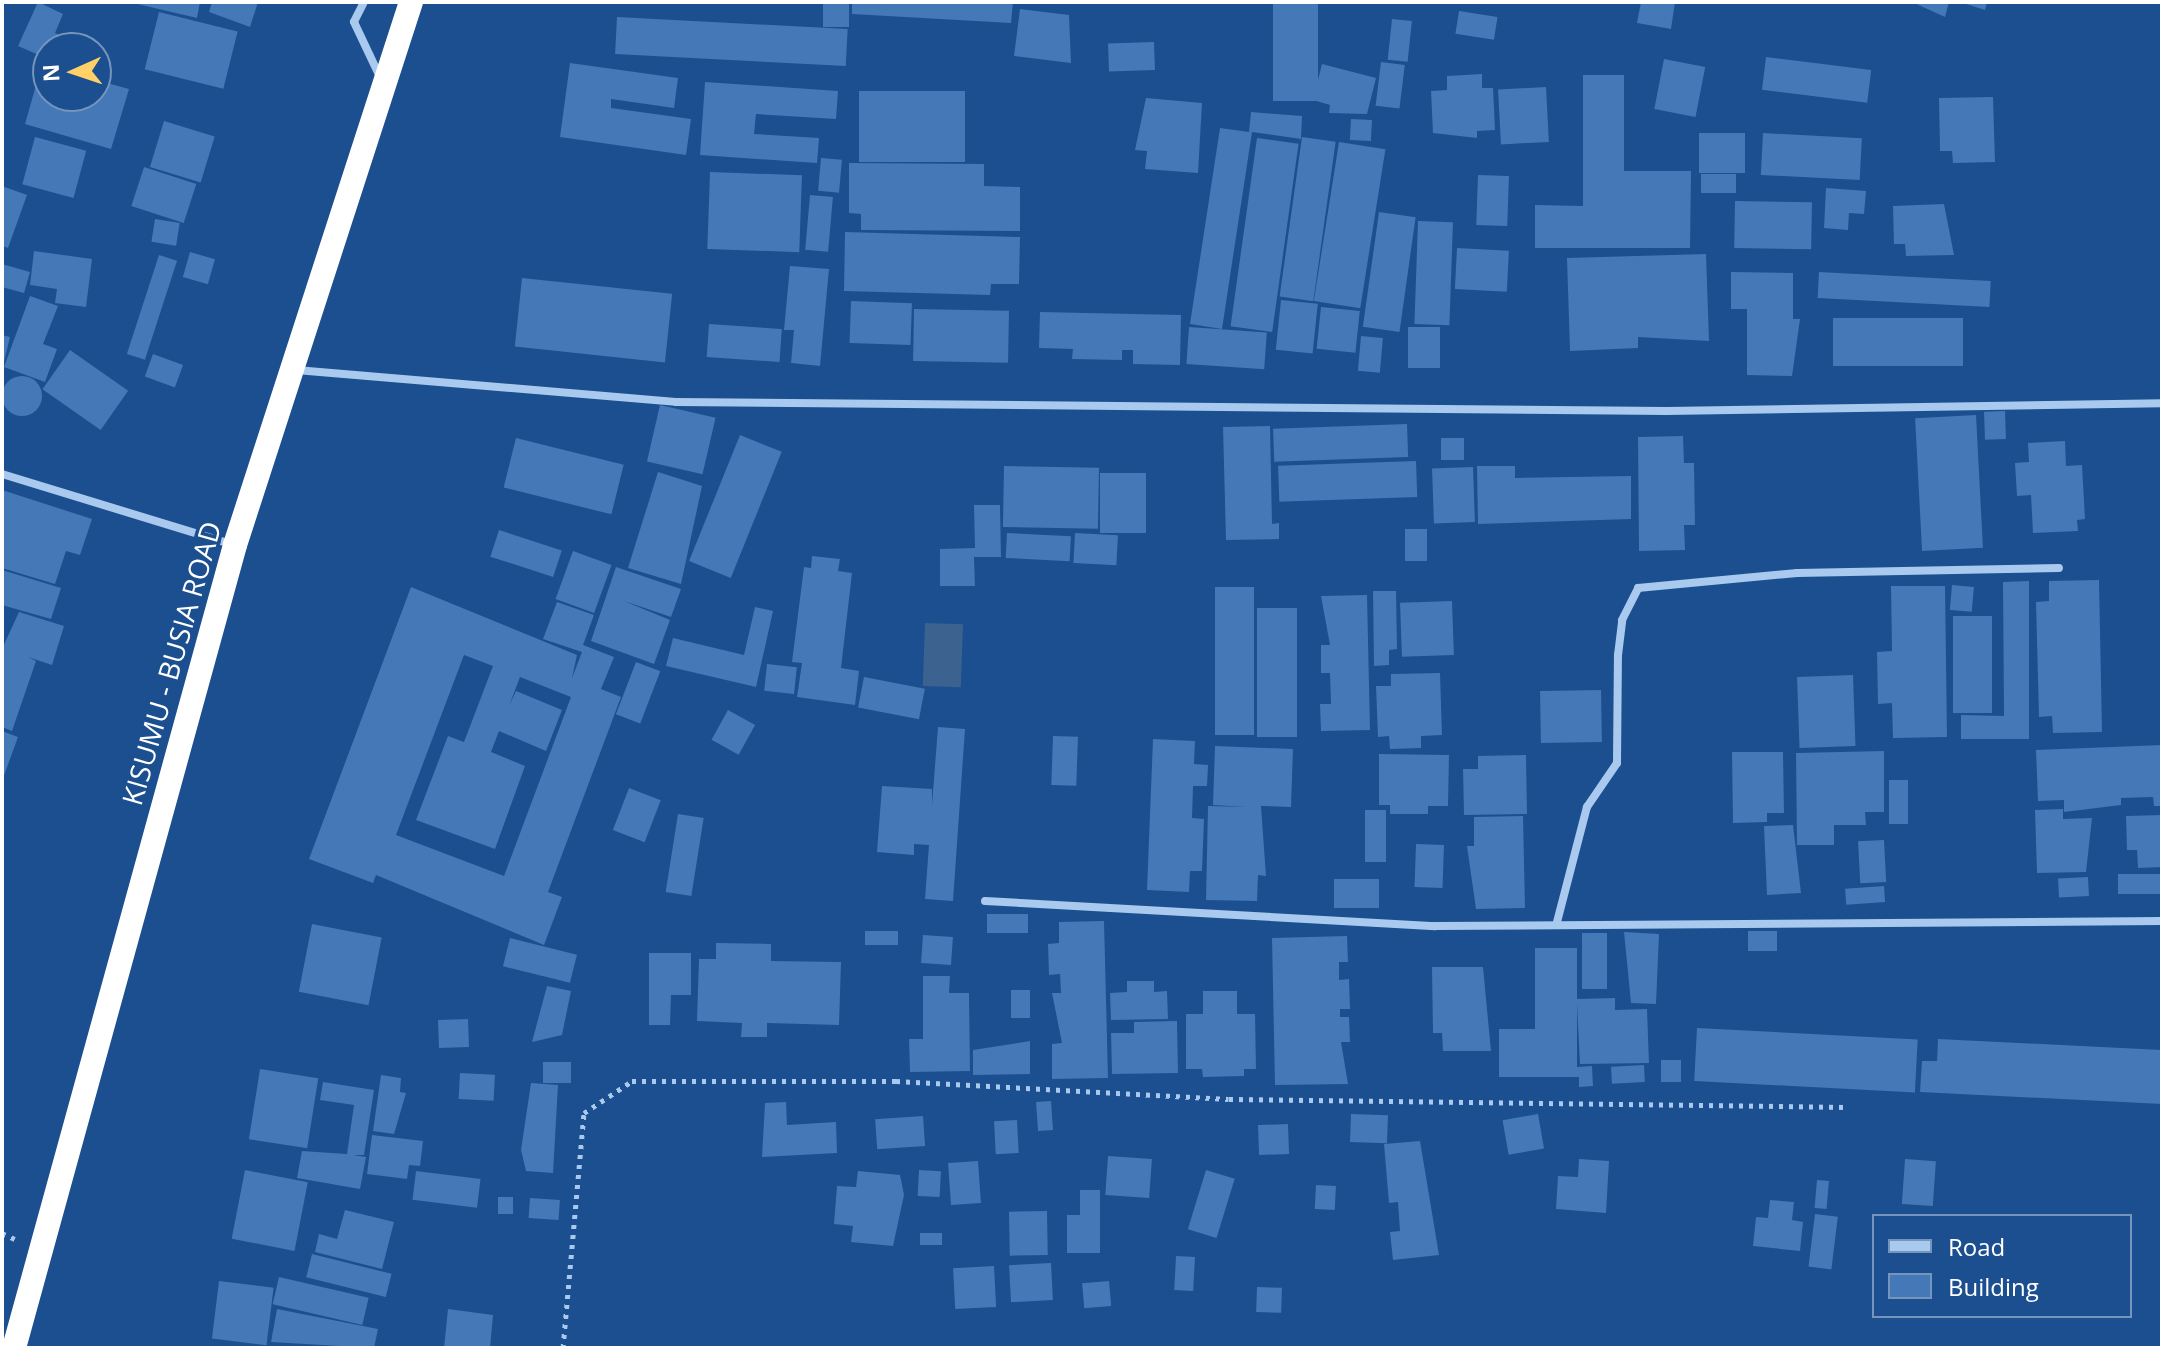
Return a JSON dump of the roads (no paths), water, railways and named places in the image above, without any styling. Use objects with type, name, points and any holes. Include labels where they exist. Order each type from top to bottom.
[{"type":"highway","name":"KISUMU - BUSIA ROAD","points":[[14,1348],[235,545],[381,81],[411,2]]},
{"type":"street","points":[[364,2],[354,22],[381,81]]},
{"type":"street","points":[[291,369],[676,402],[1637,411],[2162,403]]},
{"type":"street","points":[[2,474],[235,545]]},
{"type":"street","points":[[1557,922],[1587,807],[1617,763],[1618,655],[1622,620],[1638,588],[1797,573],[2059,568]]},
{"type":"street","points":[[985,901],[1435,926],[1557,922],[1937,927],[2162,921]]},
{"type":"water","points":[[925,623],[963,624],[961,687],[923,686]]}]
